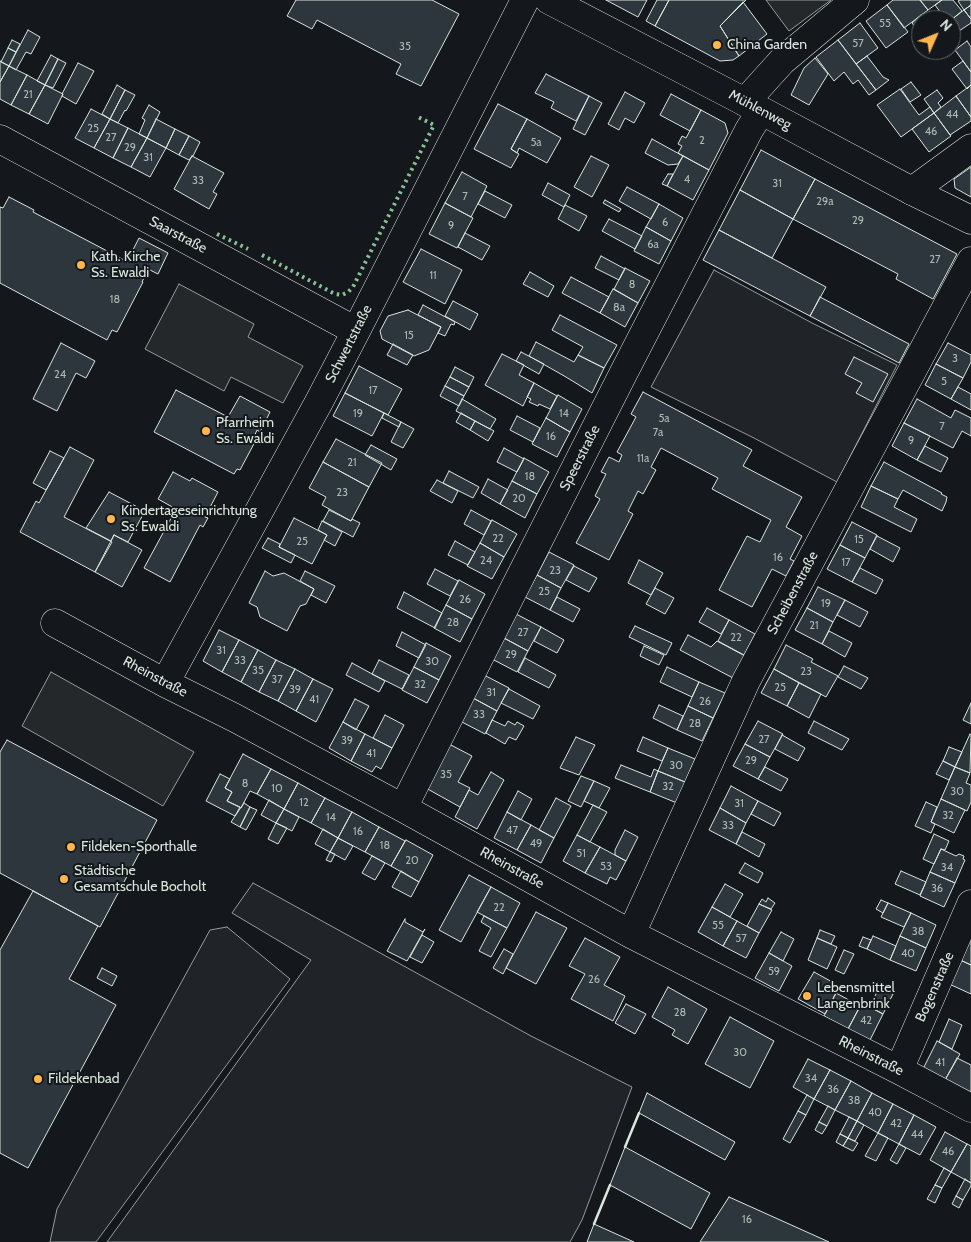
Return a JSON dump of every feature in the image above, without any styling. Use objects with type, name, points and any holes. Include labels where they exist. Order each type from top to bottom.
[{"type":"street","name":"Schwertstraße","points":[[165,683],[315,409],[525,0]]},
{"type":"street","name":"Mühlenweg","points":[[549,0],[912,191],[971,220]]},
{"type":"street","name":"Speerstraße","points":[[403,808],[749,130],[753,106],[782,61],[855,0]]},
{"type":"street","name":"Saarstraße","points":[[0,139],[356,331]]},
{"type":"street","points":[[912,191],[971,148]]},
{"type":"street","name":"Scheibenstraße","points":[[632,934],[746,681],[971,262]]},
{"type":"street","name":"Rheinstraße","points":[[55,623],[403,808],[632,934],[971,1108]]},
{"type":"street","name":"Bogenstraße","points":[[899,1070],[971,904]]},
{"type":"shaded area","points":[[766,0],[831,0],[789,31]]},
{"type":"shaded area","points":[[714,270],[812,323],[897,365],[837,482],[651,387]]},
{"type":"shaded area","points":[[179,284],[254,324],[248,337],[303,366],[283,403],[231,377],[224,391],[145,349]]},
{"type":"shaded area","points":[[51,672],[194,752],[163,806],[22,726]]},
{"type":"shaded area","points":[[253,883],[531,1036],[632,1087],[582,1220],[570,1242],[107,1242],[311,960],[232,913]]},
{"type":"shaded area","points":[[227,927],[290,979],[96,1242],[50,1242],[57,1209],[210,930]]},
{"type":"building","points":[[296,0],[432,0],[459,14],[421,86],[396,74],[401,64],[317,20],[312,29],[287,16]]},
{"type":"building","points":[[606,0],[647,0],[638,17]]},
{"type":"building","points":[[657,0],[669,0],[655,26],[646,21]]},
{"type":"building","points":[[669,0],[746,0],[720,26],[739,56],[733,60],[720,61],[655,26]]},
{"type":"building","points":[[893,0],[920,0],[928,10],[911,10],[911,23],[904,28],[887,5]]},
{"type":"building","points":[[920,0],[942,0],[928,10]]},
{"type":"building","points":[[942,0],[953,0],[962,11],[939,10],[935,5]]},
{"type":"building","points":[[971,0],[971,5],[964,10],[958,1]]},
{"type":"building","points":[[743,2],[767,34],[739,56],[720,26]]},
{"type":"building","points":[[887,5],[908,32],[886,48],[866,21]]},
{"type":"building","points":[[971,5],[971,19],[964,10]]},
{"type":"building","points":[[964,10],[971,19],[971,23],[961,30],[961,12]]},
{"type":"building","points":[[860,23],[878,48],[856,64],[838,40]]},
{"type":"building","points":[[28,30],[40,37],[31,54],[26,52],[16,70],[9,66]]},
{"type":"building","points":[[12,40],[20,44],[16,52],[8,48]]},
{"type":"building","points":[[838,40],[876,90],[869,95],[858,80],[853,84],[844,72],[834,81],[816,57]]},
{"type":"building","points":[[967,41],[971,47],[971,72],[961,58],[961,46]]},
{"type":"building","points":[[8,48],[16,52],[9,66],[1,62]]},
{"type":"building","points":[[51,55],[58,59],[45,85],[37,81]]},
{"type":"building","points":[[867,56],[883,77],[889,80],[876,90],[856,64]]},
{"type":"building","points":[[815,58],[828,74],[809,105],[791,95],[804,68]]},
{"type":"building","points":[[58,59],[66,63],[53,88],[45,85]]},
{"type":"building","points":[[0,61],[9,66],[0,82]]},
{"type":"building","points":[[963,61],[971,72],[971,85],[967,89],[952,69]]},
{"type":"building","points":[[78,63],[94,71],[76,104],[62,96],[62,94]]},
{"type":"building","points":[[9,66],[27,75],[11,105],[0,99],[0,82]]},
{"type":"building","points":[[546,74],[589,96],[576,121],[551,108],[554,102],[535,93]]},
{"type":"building","points":[[27,75],[45,85],[29,114],[11,105]]},
{"type":"building","points":[[911,82],[921,95],[910,102],[901,89]]},
{"type":"building","points":[[45,85],[63,94],[48,124],[29,114]]},
{"type":"building","points":[[117,85],[125,90],[110,119],[102,114]]},
{"type":"building","points":[[971,85],[971,117],[956,96]]},
{"type":"building","points":[[900,89],[919,115],[930,107],[934,113],[901,137],[877,105]]},
{"type":"building","points":[[125,90],[135,95],[118,123],[110,119]]},
{"type":"building","points":[[937,90],[943,98],[938,103],[941,107],[934,113],[924,99]]},
{"type":"building","points":[[625,92],[645,103],[634,123],[625,118],[619,130],[608,124]]},
{"type":"building","points":[[671,94],[701,110],[690,131],[660,115]]},
{"type":"building","points":[[589,96],[602,103],[585,135],[573,129]]},
{"type":"building","points":[[956,96],[971,117],[971,121],[950,135],[934,113]]},
{"type":"building","points":[[498,104],[527,119],[511,149],[519,154],[511,168],[474,149]]},
{"type":"building","points":[[149,105],[160,112],[147,138],[139,134],[145,120],[142,118]]},
{"type":"building","points":[[91,109],[110,119],[94,148],[75,138]]},
{"type":"building","points":[[701,110],[725,123],[728,133],[709,170],[678,153],[682,146],[678,144],[682,136],[686,138]]},
{"type":"building","points":[[934,113],[951,136],[929,152],[912,129]]},
{"type":"building","points":[[110,119],[128,128],[113,158],[94,148]]},
{"type":"building","points":[[156,119],[175,129],[166,148],[147,138]]},
{"type":"building","points":[[527,119],[561,138],[547,163],[519,148],[517,153],[511,149]]},
{"type":"building","points":[[128,128],[147,138],[131,167],[113,158]]},
{"type":"building","points":[[175,129],[189,136],[179,155],[166,148]]},
{"type":"building","points":[[189,136],[200,142],[189,160],[179,155]]},
{"type":"building","points":[[147,138],[166,148],[150,177],[131,167]]},
{"type":"building","points":[[652,139],[683,156],[678,164],[668,165],[645,153]]},
{"type":"building","points":[[761,150],[815,179],[793,219],[740,190]]},
{"type":"building","points":[[192,156],[224,173],[213,192],[217,194],[209,209],[174,189]]},
{"type":"building","points":[[591,156],[609,165],[592,197],[574,187]]},
{"type":"building","points":[[683,156],[709,170],[693,200],[667,186]]},
{"type":"building","points":[[971,167],[971,197],[955,188],[954,179]]},
{"type":"building","points":[[462,172],[487,186],[471,217],[445,203]]},
{"type":"building","points":[[668,174],[673,174],[667,186],[662,184]]},
{"type":"building","points":[[815,179],[957,254],[933,299],[896,279],[898,274],[793,219]]},
{"type":"building","points":[[548,183],[570,195],[564,207],[542,195]]},
{"type":"building","points":[[627,187],[659,204],[651,219],[619,201]]},
{"type":"building","points":[[740,190],[793,219],[772,258],[719,230]]},
{"type":"building","points":[[485,191],[512,205],[505,218],[478,204]]},
{"type":"building","name":"Kath. Kirche Ss. Ewaldi","points":[[9,197],[34,210],[33,212],[128,262],[139,238],[168,253],[158,274],[148,269],[117,332],[112,330],[107,340],[0,283],[0,207],[3,208]]},
{"type":"building","points":[[605,200],[621,209],[619,212],[603,203]]},
{"type":"building","points":[[445,203],[473,218],[457,248],[429,234]]},
{"type":"building","points":[[659,204],[683,218],[671,241],[646,227]]},
{"type":"building","points":[[565,205],[587,216],[579,231],[558,219]]},
{"type":"building","points":[[609,219],[642,236],[635,249],[602,231]]},
{"type":"building","points":[[646,227],[671,241],[659,264],[634,251]]},
{"type":"building","points":[[719,230],[826,287],[810,316],[703,260]]},
{"type":"building","points":[[465,233],[490,246],[482,260],[458,247]]},
{"type":"building","points":[[421,249],[462,270],[445,304],[403,282]]},
{"type":"building","points":[[601,256],[625,269],[619,280],[595,268]]},
{"type":"building","points":[[625,268],[650,281],[638,303],[614,289]]},
{"type":"building","points":[[530,272],[554,286],[548,297],[523,284]]},
{"type":"building","points":[[571,277],[609,297],[600,313],[562,293]]},
{"type":"building","points":[[613,289],[638,303],[625,327],[600,313]]},
{"type":"building","points":[[820,297],[909,344],[899,363],[810,316]]},
{"type":"building","points":[[453,301],[478,314],[470,330],[445,316]]},
{"type":"building","points":[[423,305],[455,322],[454,325],[451,324],[445,336],[438,333],[441,327],[418,315]]},
{"type":"building","points":[[408,310],[441,327],[429,350],[414,356],[382,339],[380,331],[388,316]]},
{"type":"building","points":[[560,315],[617,345],[604,368],[578,355],[583,347],[552,330]]},
{"type":"building","points":[[536,342],[574,362],[578,355],[604,368],[592,393],[529,356]]},
{"type":"building","points":[[61,343],[95,361],[86,378],[76,373],[57,411],[33,399]]},
{"type":"building","points":[[948,343],[971,355],[971,362],[963,378],[936,364]]},
{"type":"building","points":[[393,344],[413,355],[407,365],[387,355]]},
{"type":"building","points":[[521,352],[544,364],[539,374],[516,361]]},
{"type":"building","points":[[502,354],[524,365],[519,375],[534,383],[523,406],[485,385]]},
{"type":"building","points":[[854,357],[888,374],[873,402],[856,393],[862,383],[845,374]]},
{"type":"building","points":[[936,364],[963,378],[951,399],[925,385]]},
{"type":"building","points":[[359,366],[402,389],[388,415],[345,393]]},
{"type":"building","points":[[455,367],[474,377],[469,387],[450,377]]},
{"type":"building","points":[[450,377],[469,387],[464,396],[445,386]]},
{"type":"building","points":[[534,383],[557,396],[550,409],[529,402],[531,399],[527,397]]},
{"type":"building","points":[[445,386],[464,396],[459,406],[440,396]]},
{"type":"building","points":[[958,387],[971,394],[971,410],[951,399]]},
{"type":"building","name":"Pfarrheim Ss. Ewaldi","points":[[176,390],[228,417],[240,396],[270,412],[260,432],[257,430],[254,437],[257,438],[240,470],[237,469],[234,474],[154,432]]},
{"type":"building","points":[[643,392],[752,450],[743,466],[802,497],[786,527],[802,536],[790,559],[794,561],[786,576],[772,569],[752,607],[719,590],[747,536],[760,542],[771,520],[712,489],[718,478],[661,448],[651,467],[656,470],[643,494],[638,491],[628,511],[633,514],[609,560],[576,543],[600,499],[595,496],[606,474],[601,472],[609,457],[619,462],[622,455],[617,452],[636,417],[631,414]]},
{"type":"building","points":[[345,393],[384,413],[372,436],[333,416]]},
{"type":"building","points":[[558,395],[582,409],[570,432],[546,418]]},
{"type":"building","points":[[462,399],[496,419],[490,429],[456,411]]},
{"type":"building","points":[[917,399],[951,418],[955,410],[971,418],[971,436],[962,431],[953,448],[904,423]]},
{"type":"building","points":[[384,413],[401,422],[399,427],[382,418]]},
{"type":"building","points":[[461,413],[475,421],[470,430],[456,422]]},
{"type":"building","points":[[517,416],[540,428],[533,442],[510,430]]},
{"type":"building","points":[[546,418],[570,432],[557,457],[532,444]]},
{"type":"building","points":[[475,421],[494,431],[488,441],[470,430]]},
{"type":"building","points":[[401,422],[414,429],[403,448],[391,442]]},
{"type":"building","points":[[904,423],[930,436],[917,460],[892,446]]},
{"type":"building","points":[[336,439],[382,463],[369,487],[323,462]]},
{"type":"building","points":[[371,445],[397,459],[391,470],[365,455]]},
{"type":"building","points":[[925,446],[948,458],[941,472],[917,460]]},
{"type":"building","points":[[70,447],[94,460],[64,517],[112,542],[95,572],[20,532],[36,501],[39,503]]},
{"type":"building","points":[[504,448],[524,459],[517,472],[497,462]]},
{"type":"building","points":[[50,451],[64,458],[46,490],[33,483]]},
{"type":"building","points":[[524,458],[549,472],[537,494],[512,481]]},
{"type":"building","points":[[323,462],[369,487],[351,521],[322,505],[326,497],[309,488]]},
{"type":"building","points":[[884,462],[947,497],[942,511],[903,490],[898,499],[871,486]]},
{"type":"building","points":[[449,471],[479,487],[473,498],[443,483]]},
{"type":"building","points":[[173,472],[190,481],[192,478],[218,492],[205,517],[208,518],[203,527],[200,525],[170,582],[144,568],[176,509],[158,499]]},
{"type":"building","points":[[488,479],[508,490],[500,504],[481,493]]},
{"type":"building","points":[[437,480],[458,491],[452,503],[430,491]]},
{"type":"building","points":[[512,481],[537,494],[525,518],[500,504]]},
{"type":"building","points":[[871,486],[898,499],[894,507],[917,519],[911,532],[861,507]]},
{"type":"building","points":[[109,492],[145,511],[128,542],[114,535],[111,541],[86,528]]},
{"type":"building","points":[[329,510],[351,521],[352,519],[360,523],[353,537],[323,521]]},
{"type":"building","points":[[471,510],[491,521],[484,535],[464,524]]},
{"type":"building","points":[[294,518],[327,535],[312,564],[279,547]]},
{"type":"building","points":[[492,520],[517,534],[504,557],[480,543]]},
{"type":"building","points":[[322,521],[342,532],[335,546],[324,540],[327,535],[318,530]]},
{"type":"building","points":[[852,522],[877,535],[865,558],[840,545]]},
{"type":"building","points":[[114,535],[142,550],[122,587],[95,572]]},
{"type":"building","points":[[877,536],[900,548],[893,562],[870,549]]},
{"type":"building","points":[[268,538],[280,544],[279,547],[295,555],[291,563],[262,548]]},
{"type":"building","points":[[455,541],[475,552],[468,565],[448,555]]},
{"type":"building","points":[[480,543],[504,557],[492,579],[467,566]]},
{"type":"building","points":[[840,545],[865,558],[852,582],[827,569]]},
{"type":"building","points":[[549,552],[574,565],[561,588],[537,575]]},
{"type":"building","points":[[639,560],[663,573],[651,595],[628,583]]},
{"type":"building","points":[[574,566],[597,578],[589,592],[566,580]]},
{"type":"building","points":[[860,568],[883,580],[876,594],[852,582]]},
{"type":"building","points":[[435,569],[458,581],[450,596],[427,584]]},
{"type":"building","points":[[265,571],[273,576],[284,573],[314,589],[306,604],[300,606],[287,631],[260,617],[257,607],[249,603]]},
{"type":"building","points":[[305,571],[335,586],[326,603],[311,595],[314,589],[300,581]]},
{"type":"building","points":[[537,575],[561,588],[550,610],[525,597]]},
{"type":"building","points":[[459,580],[485,594],[472,619],[446,605]]},
{"type":"building","points":[[818,587],[845,600],[833,622],[807,608]]},
{"type":"building","points":[[655,588],[674,598],[665,614],[646,604]]},
{"type":"building","points":[[404,592],[442,613],[435,628],[397,608]]},
{"type":"building","points":[[557,597],[580,609],[573,622],[550,610]]},
{"type":"building","points":[[845,600],[868,612],[860,627],[837,615]]},
{"type":"building","points":[[446,605],[472,619],[460,642],[434,628]]},
{"type":"building","points":[[707,608],[729,620],[721,634],[699,622]]},
{"type":"building","points":[[807,608],[833,622],[822,644],[795,630]]},
{"type":"building","points":[[516,614],[541,627],[528,651],[504,638]]},
{"type":"building","points":[[729,620],[755,634],[744,655],[718,641]]},
{"type":"building","points":[[635,626],[672,643],[666,655],[629,637]]},
{"type":"building","points":[[541,627],[564,640],[557,653],[534,641]]},
{"type":"building","points":[[219,630],[239,640],[222,672],[203,661]]},
{"type":"building","points":[[829,631],[852,643],[845,657],[822,644]]},
{"type":"building","points":[[402,632],[426,645],[419,658],[396,646]]},
{"type":"building","points":[[688,635],[711,647],[717,641],[745,656],[733,678],[680,650]]},
{"type":"building","points":[[504,638],[528,651],[517,672],[492,659]]},
{"type":"building","points":[[239,640],[258,650],[241,682],[222,672]]},
{"type":"building","points":[[426,643],[451,656],[439,680],[414,667]]},
{"type":"building","points":[[786,645],[813,659],[811,662],[838,676],[826,697],[774,669]]},
{"type":"building","points":[[644,646],[664,655],[659,665],[640,656]]},
{"type":"building","points":[[258,650],[276,660],[259,692],[241,682]]},
{"type":"building","points":[[525,658],[556,675],[549,688],[518,672]]},
{"type":"building","points":[[276,660],[295,669],[278,701],[259,692]]},
{"type":"building","points":[[379,660],[409,675],[402,689],[372,674]]},
{"type":"building","points":[[352,663],[385,681],[379,692],[346,675]]},
{"type":"building","points":[[844,666],[868,678],[861,689],[838,677]]},
{"type":"building","points":[[414,667],[439,680],[427,703],[402,690]]},
{"type":"building","points":[[667,667],[699,682],[692,697],[660,682]]},
{"type":"building","points":[[295,669],[313,679],[296,711],[278,701]]},
{"type":"building","points":[[774,669],[799,683],[787,706],[761,693]]},
{"type":"building","points":[[484,675],[509,688],[497,711],[473,698]]},
{"type":"building","points":[[313,679],[333,689],[316,722],[296,711]]},
{"type":"building","points":[[699,682],[725,693],[713,718],[688,706]]},
{"type":"building","points":[[799,683],[821,694],[809,718],[787,706]]},
{"type":"building","points":[[509,689],[540,706],[533,719],[501,703]]},
{"type":"building","points":[[473,698],[497,711],[485,734],[460,721]]},
{"type":"building","points":[[355,699],[369,706],[356,730],[343,722]]},
{"type":"building","points":[[971,703],[971,724],[963,720]]},
{"type":"building","points":[[659,705],[683,716],[677,730],[653,718]]},
{"type":"building","points":[[688,706],[713,718],[702,741],[677,730]]},
{"type":"building","points":[[385,715],[404,725],[392,748],[373,738]]},
{"type":"building","points":[[492,720],[505,726],[508,721],[515,725],[517,722],[524,726],[516,740],[509,737],[505,744],[486,733]]},
{"type":"building","points":[[758,721],[783,734],[770,757],[745,744]]},
{"type":"building","points":[[814,721],[849,739],[842,750],[808,733]]},
{"type":"building","points":[[343,722],[365,734],[351,761],[329,748]]},
{"type":"building","points":[[365,734],[392,748],[381,769],[376,766],[372,772],[351,761]]},
{"type":"building","points":[[782,735],[805,748],[798,761],[775,749]]},
{"type":"building","points":[[971,735],[970,773],[955,767]]},
{"type":"building","points":[[576,737],[595,745],[579,775],[560,768]]},
{"type":"building","points":[[643,737],[668,748],[662,761],[637,751]]},
{"type":"building","name":"Fildeken-Sporthalle","points":[[7,740],[157,820],[100,927],[0,873],[0,752]]},
{"type":"building","points":[[449,744],[472,756],[458,782],[470,788],[460,807],[424,787]]},
{"type":"building","points":[[745,744],[770,757],[758,779],[733,766]]},
{"type":"building","points":[[949,747],[962,752],[955,767],[943,761]]},
{"type":"building","points":[[668,748],[695,759],[685,782],[658,771]]},
{"type":"building","points":[[243,754],[271,769],[257,794],[250,791],[241,808],[227,801],[232,792],[225,788]]},
{"type":"building","points":[[943,761],[955,767],[949,780],[936,774]]},
{"type":"building","points":[[621,765],[651,777],[654,769],[658,771],[650,792],[615,778]]},
{"type":"building","points":[[765,767],[788,779],[781,791],[758,779]]},
{"type":"building","points":[[955,767],[970,773],[966,783],[971,785],[971,802],[967,811],[941,799]]},
{"type":"building","points":[[271,769],[298,783],[284,809],[257,794]]},
{"type":"building","points":[[658,771],[685,782],[677,803],[650,792]]},
{"type":"building","points":[[491,772],[504,780],[477,829],[455,817],[469,790],[478,795]]},
{"type":"building","points":[[220,774],[230,779],[225,788],[232,792],[227,801],[240,807],[235,816],[206,801]]},
{"type":"building","points":[[581,776],[594,781],[581,807],[568,801]]},
{"type":"building","points":[[594,781],[610,788],[599,808],[584,801]]},
{"type":"building","points":[[298,783],[325,798],[311,823],[284,809]]},
{"type":"building","points":[[731,786],[758,801],[746,823],[720,808]]},
{"type":"building","points":[[518,791],[532,799],[521,820],[507,812]]},
{"type":"building","points":[[325,798],[352,812],[338,838],[311,823]]},
{"type":"building","points":[[556,798],[571,806],[554,838],[539,830]]},
{"type":"building","points":[[941,799],[965,810],[954,833],[931,822]]},
{"type":"building","points":[[269,800],[284,809],[276,823],[261,815]]},
{"type":"building","points":[[758,801],[781,813],[774,826],[751,814]]},
{"type":"building","points":[[926,802],[937,807],[931,822],[935,824],[931,833],[915,826]]},
{"type":"building","points":[[244,803],[250,807],[240,827],[231,822]]},
{"type":"building","points":[[593,805],[607,812],[590,842],[577,835]]},
{"type":"building","points":[[250,807],[257,810],[246,830],[240,827]]},
{"type":"building","points":[[720,808],[746,823],[736,844],[709,830]]},
{"type":"building","points":[[284,809],[299,817],[292,831],[276,823]]},
{"type":"building","points":[[352,812],[379,827],[365,852],[338,838]]},
{"type":"building","points":[[507,812],[531,825],[517,850],[494,838]]},
{"type":"building","points":[[276,823],[287,828],[278,844],[268,839]]},
{"type":"building","points":[[531,825],[554,838],[541,863],[517,850]]},
{"type":"building","points":[[379,827],[405,841],[391,866],[365,852]]},
{"type":"building","points":[[323,829],[338,838],[330,852],[315,844]]},
{"type":"building","points":[[625,830],[638,837],[626,861],[615,855],[615,850]]},
{"type":"building","points":[[742,832],[765,844],[759,857],[736,844]]},
{"type":"building","points":[[934,834],[949,841],[945,850],[941,849],[934,864],[923,859]]},
{"type":"building","points":[[577,835],[600,847],[585,873],[563,861]]},
{"type":"building","points":[[338,838],[353,846],[345,860],[330,852]]},
{"type":"building","points":[[406,840],[433,855],[419,882],[391,866]]},
{"type":"building","points":[[600,847],[626,861],[616,880],[610,877],[607,884],[585,873]]},
{"type":"building","points":[[941,849],[956,856],[959,854],[964,856],[963,859],[965,860],[955,883],[930,872]]},
{"type":"building","points":[[330,852],[335,854],[331,862],[326,860]]},
{"type":"building","points":[[372,856],[385,863],[375,880],[362,873]]},
{"type":"building","points":[[745,863],[763,873],[758,883],[739,873]]},
{"type":"building","points":[[401,871],[419,882],[411,897],[392,887]]},
{"type":"building","points":[[901,871],[926,882],[920,895],[895,884]]},
{"type":"building","points":[[930,872],[955,883],[944,907],[920,896]]},
{"type":"building","points":[[469,875],[491,887],[461,942],[439,930]]},
{"type":"building","points":[[725,884],[743,894],[730,917],[712,907]]},
{"type":"building","points":[[491,887],[520,903],[507,928],[477,912]]},
{"type":"building","name":"Fildekenbad","points":[[33,891],[98,926],[69,979],[116,1005],[28,1168],[0,1153],[0,950]]},
{"type":"building","points":[[768,898],[775,903],[771,909],[759,904],[762,899],[766,902]]},
{"type":"building","points":[[881,900],[888,903],[883,913],[876,909]]},
{"type":"building","points":[[888,903],[911,913],[904,927],[881,917]]},
{"type":"building","points":[[759,904],[772,910],[759,933],[747,926]]},
{"type":"building","points":[[712,907],[737,921],[723,946],[698,932]]},
{"type":"building","points":[[536,912],[567,928],[536,984],[506,968]]},
{"type":"building","points":[[911,913],[936,925],[926,948],[900,936]]},
{"type":"building","points":[[484,916],[507,928],[491,957],[479,951],[491,928],[481,922]]},
{"type":"building","points":[[405,919],[405,922],[423,932],[425,929],[407,961],[387,951]]},
{"type":"building","points":[[737,921],[759,933],[746,958],[723,946]]},
{"type":"building","points":[[820,930],[835,936],[831,944],[817,938]]},
{"type":"building","points":[[781,932],[794,939],[783,961],[769,953]]},
{"type":"building","points":[[422,935],[434,942],[422,963],[410,957]]},
{"type":"building","points":[[873,936],[896,946],[890,960],[867,949]]},
{"type":"building","points":[[900,936],[926,948],[916,971],[890,960]]},
{"type":"building","points":[[863,937],[871,940],[867,949],[859,946]]},
{"type":"building","points":[[971,937],[971,965],[958,959]]},
{"type":"building","points":[[585,938],[620,957],[604,985],[625,996],[613,1021],[571,999],[585,974],[569,966]]},
{"type":"building","points":[[817,938],[837,947],[827,969],[808,960]]},
{"type":"building","points":[[504,949],[513,954],[503,974],[493,968]]},
{"type":"building","points":[[844,950],[854,954],[844,974],[835,970]]},
{"type":"building","points":[[769,953],[792,966],[779,991],[755,978]]},
{"type":"building","points":[[958,959],[971,965],[971,994],[947,983]]},
{"type":"building","points":[[102,968],[117,976],[112,986],[97,978]]},
{"type":"building","points":[[814,972],[834,983],[830,990],[836,993],[825,1014],[798,999]]},
{"type":"building","points":[[881,983],[895,990],[883,1014],[870,1007]]},
{"type":"building","points":[[668,987],[707,1009],[688,1044],[672,1035],[675,1030],[652,1017]]},
{"type":"building","points":[[836,993],[860,1006],[848,1029],[824,1016]]},
{"type":"building","points":[[862,1003],[883,1014],[870,1040],[848,1029]]},
{"type":"building","points":[[626,1004],[646,1014],[635,1034],[615,1023]]},
{"type":"building","points":[[730,1017],[774,1041],[750,1088],[705,1064]]},
{"type":"building","points":[[949,1019],[962,1025],[952,1049],[939,1042]]},
{"type":"building","points":[[937,1041],[960,1054],[945,1080],[923,1069]]},
{"type":"building","points":[[957,1058],[971,1065],[971,1095],[945,1080]]},
{"type":"building","points":[[808,1059],[830,1070],[814,1099],[793,1087]]},
{"type":"building","points":[[830,1070],[851,1081],[835,1110],[814,1099]]},
{"type":"building","points":[[851,1081],[872,1093],[857,1121],[835,1110]]},
{"type":"building","points":[[647,1093],[735,1142],[725,1160],[639,1113]]},
{"type":"building","points":[[872,1093],[893,1104],[878,1133],[857,1121]]},
{"type":"building","points":[[807,1095],[814,1099],[806,1115],[798,1111]]},
{"type":"building","points":[[893,1104],[914,1115],[899,1144],[878,1133]]},
{"type":"building","points":[[828,1106],[835,1110],[827,1126],[819,1122]]},
{"type":"building","points":[[798,1111],[806,1115],[790,1143],[783,1139]]},
{"type":"building","points":[[914,1115],[936,1127],[920,1155],[899,1144]]},
{"type":"building","points":[[849,1117],[857,1121],[848,1138],[840,1134]]},
{"type":"building","points":[[857,1121],[864,1125],[855,1141],[848,1138]]},
{"type":"building","points":[[819,1122],[827,1126],[822,1134],[815,1130]]},
{"type":"building","points":[[945,1132],[967,1144],[951,1172],[930,1160]]},
{"type":"building","points":[[878,1133],[888,1138],[876,1161],[865,1156]]},
{"type":"building","points":[[840,1134],[848,1138],[843,1146],[836,1142]]},
{"type":"building","points":[[848,1138],[858,1143],[853,1151],[843,1146]]},
{"type":"building","points":[[899,1144],[906,1148],[897,1164],[890,1160]]},
{"type":"building","points":[[967,1144],[971,1146],[971,1183],[951,1172]]},
{"type":"building","points":[[625,1147],[710,1193],[691,1229],[610,1185]]},
{"type":"building","points":[[944,1168],[951,1172],[942,1188],[935,1185]]},
{"type":"building","points":[[965,1179],[971,1183],[971,1186],[963,1200],[956,1196]]},
{"type":"building","points":[[935,1185],[942,1188],[935,1203],[927,1199]]},
{"type":"building","points":[[956,1196],[963,1200],[959,1208],[952,1204]]},
{"type":"building","points":[[729,1197],[829,1242],[700,1242]]},
{"type":"building","points":[[594,1224],[634,1242],[587,1242]]},
{"type":"hedge","points":[[262,255],[335,294],[342,295],[348,292],[353,287],[434,125],[418,117]]},
{"type":"hedge","points":[[217,234],[248,249]]},
{"type":"wall","points":[[625,1147],[639,1113]]},
{"type":"wall","points":[[594,1224],[610,1185]]},
{"type":"place","name":"China Garden","points":[[717,45]]},
{"type":"place","name":"Kath. Kirche Ss. Ewaldi","points":[[81,265]]},
{"type":"place","name":"Pfarrheim Ss. Ewaldi","points":[[206,431]]},
{"type":"place","name":"Kindertageseinrichtung Ss. Ewaldi","points":[[111,519]]},
{"type":"place","name":"Fildeken-Sporthalle","points":[[71,847]]},
{"type":"place","name":"Städtische Gesamtschule Bocholt","points":[[64,879]]},
{"type":"place","name":"Lebensmittel Langenbrink","points":[[807,996]]},
{"type":"place","name":"Fildekenbad","points":[[38,1079]]}]
